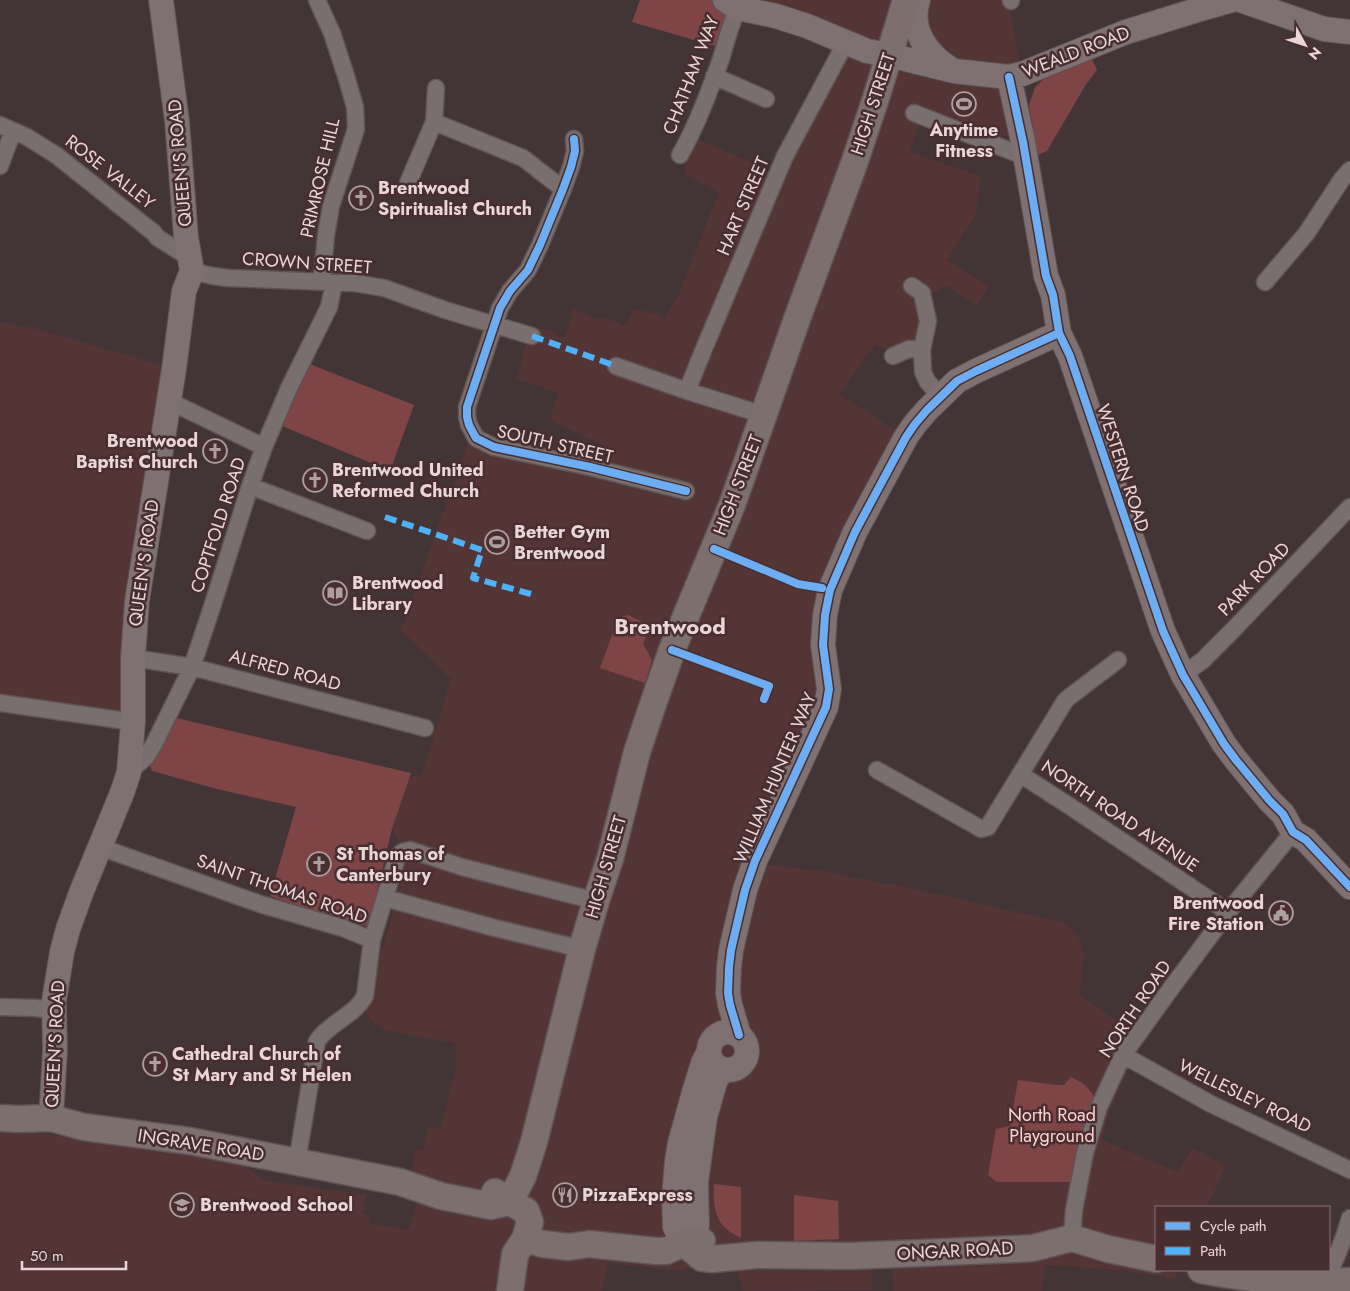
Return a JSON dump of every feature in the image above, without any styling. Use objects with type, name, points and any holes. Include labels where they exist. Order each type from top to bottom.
[{"type":"main road","name":"HIGH STREET","points":[[510,1202],[524,1176],[534,1142],[582,949],[610,859],[638,752],[658,688],[732,505],[855,161],[906,0]]},
{"type":"main road","name":"INGRAVE ROAD","points":[[0,1118],[51,1118],[84,1127],[190,1141],[400,1182],[441,1196],[491,1206],[510,1202]]},
{"type":"main road","points":[[510,1202],[515,1226],[532,1247]]},
{"type":"main road","points":[[523,1291],[532,1247],[543,1232],[569,1235],[590,1244],[656,1252],[666,1251],[684,1243]]},
{"type":"main road","name":"ONGAR ROAD","points":[[684,1243],[702,1258],[724,1258],[750,1255],[851,1256],[1033,1248],[1072,1238],[1155,1259]]},
{"type":"main road","points":[[510,1291],[515,1254],[532,1247]]},
{"type":"main road","points":[[1206,1271],[1245,1278],[1308,1285],[1350,1281]]},
{"type":"street","name":"QUEEN'S ROAD","points":[[51,1118],[55,1051],[54,1010],[57,976],[68,929],[129,772],[137,601],[169,401],[184,291],[191,264],[185,228],[177,121],[161,0]]},
{"type":"street","name":"PRIMROSE HILL","points":[[317,0],[332,33],[346,76],[355,107],[356,129],[331,206],[326,235],[328,282]]},
{"type":"street","points":[[918,0],[916,16],[922,42],[933,56],[954,71]]},
{"type":"street","name":"WEALD ROAD","points":[[732,4],[789,20],[866,51],[954,71],[1010,77],[1022,74],[1126,32],[1232,0]]},
{"type":"street","points":[[1240,0],[1324,29],[1350,32]]},
{"type":"street","name":"CHATHAM WAY","points":[[680,155],[691,136],[714,76],[732,21],[732,4]]},
{"type":"street","name":"HART STREET","points":[[687,391],[702,351],[786,156],[846,42]]},
{"type":"street","points":[[714,76],[766,99]]},
{"type":"street","name":"WESTERN ROAD","points":[[1010,77],[1026,157],[1046,276],[1053,295],[1059,333],[1070,356],[1163,631],[1183,674],[1224,744],[1269,800],[1283,814],[1293,832]]},
{"type":"street","points":[[408,183],[434,122],[436,88]]},
{"type":"street","points":[[914,113],[1026,157]]},
{"type":"street","points":[[434,122],[523,158],[563,189]]},
{"type":"street","name":"ROSE VALLEY","points":[[7,128],[56,154],[191,264]]},
{"type":"street","points":[[0,166],[7,128]]},
{"type":"street","name":"SOUTH STREET","points":[[574,139],[575,151],[571,167],[540,245],[528,270],[510,291],[500,308],[467,407],[469,425],[476,438],[494,447],[590,467],[686,491]]},
{"type":"street","points":[[1265,282],[1306,234],[1350,170]]},
{"type":"street","name":"CROWN STREET","points":[[191,264],[212,276],[228,278],[354,283],[384,288],[445,310],[532,336]]},
{"type":"street","name":"COPTFOLD ROAD","points":[[129,772],[146,757],[154,744],[192,666],[264,447],[289,388],[329,306],[328,282]]},
{"type":"street","points":[[912,286],[922,293],[928,322],[922,350],[923,372],[927,381],[940,396]]},
{"type":"street","name":"WILLIAM HUNTER WAY","points":[[739,1035],[729,999],[730,950],[754,861],[826,706],[829,689],[823,645],[824,615],[830,590],[855,532],[906,437],[940,396],[957,381],[1059,333]]},
{"type":"street","points":[[893,356],[909,349],[922,350]]},
{"type":"street","points":[[616,366],[764,415]]},
{"type":"street","points":[[169,401],[264,447]]},
{"type":"street","points":[[250,486],[367,531]]},
{"type":"street","name":"PARK ROAD","points":[[1183,674],[1203,660],[1233,630],[1350,507]]},
{"type":"street","name":"ALFRED ROAD","points":[[133,658],[192,666],[426,728]]},
{"type":"street","points":[[1020,774],[1065,701],[1118,660]]},
{"type":"street","points":[[0,702],[132,722]]},
{"type":"street","name":"NORTH ROAD AVENUE","points":[[877,770],[981,829],[988,827],[1020,774],[1228,912]]},
{"type":"street","points":[[1293,832],[1306,840],[1350,887]]},
{"type":"street","name":"NORTH ROAD","points":[[1072,1238],[1074,1210],[1085,1153],[1099,1107],[1123,1056],[1228,912],[1293,832]]},
{"type":"street","name":"SAINT THOMAS ROAD","points":[[100,847],[260,904],[343,928],[372,940],[397,858],[406,850],[462,868],[596,901]]},
{"type":"street","points":[[385,898],[582,949]]},
{"type":"street","points":[[297,1162],[317,1041],[323,1033],[353,1012],[362,1002],[365,996],[372,940]]},
{"type":"street","name":"WILLIAM HUNTER WAY","points":[[684,1243],[675,1226],[675,1176],[680,1143],[703,1063],[710,1047],[729,967]]},
{"type":"street","points":[[0,1006],[54,1010]]},
{"type":"street","points":[[684,1243],[697,1226],[695,1194],[708,1102],[718,1076],[744,1062],[748,1051],[745,1041],[739,1035],[723,1032],[714,1038],[710,1047],[712,1060],[715,1064],[732,1068]]},
{"type":"street","name":"WELLESLEY ROAD","points":[[1123,1056],[1211,1104],[1350,1170]]},
{"type":"street","points":[[1330,1268],[1334,1265],[1339,1254],[1350,1218]]},
{"type":"street","points":[[1308,1285],[1326,1271]]},
{"type":"shaded area","points":[[744,0],[1011,0],[1011,17],[1022,74],[1023,142],[924,110],[910,152],[981,176],[975,217],[947,260],[989,286],[977,305],[947,286],[918,301],[921,332],[912,340],[899,342],[896,351],[875,345],[839,394],[906,437],[828,613],[829,689],[753,863],[822,871],[883,884],[893,884],[1065,923],[1073,929],[1079,938],[1084,953],[1080,995],[1142,1039],[1111,1107],[1102,1140],[1177,1172],[1193,1148],[1226,1166],[1207,1206],[1155,1206],[1155,1271],[1178,1271],[1174,1279],[1121,1270],[1045,1265],[1042,1291],[893,1291],[892,1255],[872,1255],[872,1290],[743,1291],[738,1274],[739,1268],[699,1261],[692,1269],[671,1270],[608,1263],[602,1291],[0,1291],[0,1129],[80,1138],[239,1161],[263,1180],[366,1195],[363,1214],[370,1215],[369,1224],[409,1230],[418,1198],[412,1173],[415,1149],[424,1150],[428,1127],[441,1128],[456,1067],[455,1043],[388,1031],[375,1024],[365,1013],[408,854],[401,848],[392,829],[409,777],[422,775],[451,679],[401,630],[471,435],[607,471],[612,449],[559,425],[550,417],[558,393],[517,379],[526,341],[540,328],[558,333],[558,337],[565,336],[572,318],[571,308],[599,320],[601,316],[626,326],[634,308],[661,316],[664,320],[678,296],[719,192],[685,175],[684,161],[691,136],[777,174],[846,42]]},
{"type":"shaded area","points":[[0,322],[34,328],[174,369],[133,722],[0,703]]},
{"type":"green space","points":[[640,0],[715,0],[728,11],[725,49],[632,22]]},
{"type":"green space","points":[[1091,57],[1097,70],[1085,86],[1047,151],[1038,155],[1029,105],[1035,87],[1050,73]]},
{"type":"green space","points":[[302,361],[414,405],[390,471],[275,423]]},
{"type":"green space","points":[[628,615],[663,632],[650,626],[643,644],[652,660],[645,683],[600,668],[618,619]]},
{"type":"green space","points":[[168,716],[411,773],[392,829],[369,926],[350,923],[270,896],[296,807],[217,789],[152,771],[146,757]]},
{"type":"green space","name":"North Road Playground","points":[[1071,1077],[1089,1089],[1099,1107],[1079,1182],[997,1182],[988,1175],[996,1129],[1010,1126],[1018,1080],[1064,1085]]},
{"type":"green space","points":[[714,1184],[741,1187],[741,1238],[726,1228],[717,1216],[714,1202]]},
{"type":"green space","points":[[794,1195],[838,1201],[839,1239],[794,1241]]},
{"type":"marked path","points":[[532,336],[616,366]]},
{"type":"marked path","points":[[385,517],[482,550],[473,578],[531,594]]},
{"type":"cycle path","points":[[1009,77],[1023,142],[1046,276],[1053,295],[1059,333],[1070,356],[1163,631],[1183,675],[1224,744],[1269,800],[1283,814],[1293,832],[1306,840],[1350,887]]},
{"type":"cycle path","points":[[574,139],[575,151],[571,167],[540,245],[528,270],[510,291],[500,308],[467,407],[469,425],[476,438],[494,447],[590,467],[686,491]]},
{"type":"cycle path","points":[[739,1035],[728,993],[731,950],[745,890],[755,861],[826,707],[829,689],[823,645],[825,615],[830,590],[855,532],[906,437],[927,410],[957,381],[1059,333]]},
{"type":"cycle path","points":[[714,549],[798,584],[822,588]]},
{"type":"cycle path","points":[[672,650],[769,686],[764,699]]},
{"type":"place","name":"Anytime Fitness","points":[[964,104]]},
{"type":"place","name":"Brentwood Spiritualist Church","points":[[361,198]]},
{"type":"place","name":"Brentwood Baptist Church","points":[[215,451]]},
{"type":"place","name":"Brentwood United Reformed Church","points":[[315,480]]},
{"type":"place","name":"Better Gym Brentwood","points":[[497,542]]},
{"type":"place","name":"Brentwood Library","points":[[335,593]]},
{"type":"place","name":"St Thomas of Canterbury","points":[[319,864]]},
{"type":"place","name":"Brentwood Fire Station","points":[[1281,913]]},
{"type":"place","name":"Cathedral Church of St Mary and St Helen","points":[[155,1064]]},
{"type":"place","name":"PizzaExpress","points":[[565,1195]]},
{"type":"place","name":"Brentwood School","points":[[182,1205]]},
{"type":"district","name":"Brentwood","points":[[670,626]]}]
